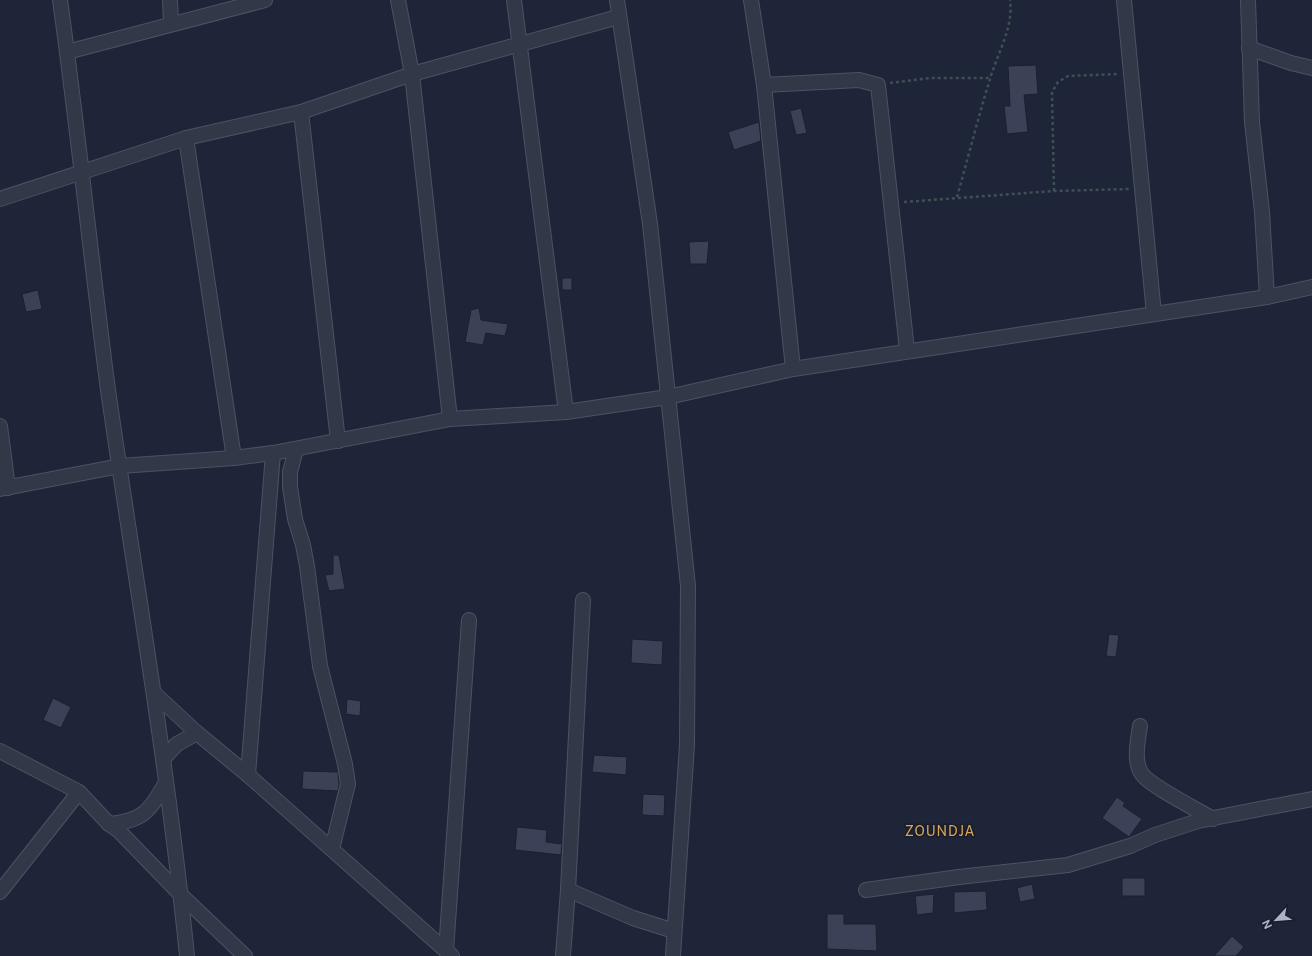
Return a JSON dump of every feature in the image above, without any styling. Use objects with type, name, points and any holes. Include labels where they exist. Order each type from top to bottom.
[{"type":"street","points":[[60,0],[108,388],[154,692],[187,956]]},
{"type":"street","points":[[170,0],[171,24]]},
{"type":"street","points":[[67,52],[265,0]]},
{"type":"street","points":[[398,0],[412,74],[450,419]]},
{"type":"street","points":[[514,0],[566,412]]},
{"type":"street","points":[[617,0],[618,17],[650,224],[688,586],[687,745],[673,956]]},
{"type":"street","points":[[751,0],[764,86],[793,369]]},
{"type":"street","points":[[1124,0],[1154,314]]},
{"type":"street","points":[[1248,0],[1252,122],[1262,212],[1267,297]]},
{"type":"street","points":[[0,199],[186,138],[301,112],[412,74],[618,17]]},
{"type":"street","points":[[1249,48],[1291,63],[1312,68]]},
{"type":"street","points":[[764,86],[859,80],[878,85],[907,350]]},
{"type":"street","points":[[301,112],[338,441]]},
{"type":"street","points":[[186,138],[234,458]]},
{"type":"street","points":[[0,426],[4,488],[120,466],[234,458],[273,453],[450,419],[566,412],[668,397],[793,369],[907,350],[1267,297],[1312,288]]},
{"type":"street","points":[[296,449],[290,472],[291,495],[307,566],[320,666],[345,764],[348,784],[332,849]]},
{"type":"street","points":[[248,775],[273,453]]},
{"type":"street","points":[[563,956],[568,890],[583,600]]},
{"type":"street","points":[[449,953],[469,620]]},
{"type":"street","points":[[154,692],[197,732],[248,775],[449,953]]},
{"type":"street","points":[[1140,726],[1138,764],[1142,775],[1158,787],[1213,819]]},
{"type":"street","points":[[163,758],[177,744],[197,732]]},
{"type":"street","points":[[0,750],[79,792],[109,824],[119,831],[180,895],[245,956]]},
{"type":"street","points":[[109,824],[136,820],[145,814],[153,805],[166,782]]},
{"type":"street","points":[[0,892],[79,792]]},
{"type":"street","points":[[866,890],[959,877],[1068,865],[1130,846],[1169,830],[1198,821],[1312,799]]},
{"type":"street","points":[[568,890],[632,918],[674,931]]},
{"type":"path","points":[[957,197],[990,78],[1002,47],[1011,11],[1010,0]]},
{"type":"path","points":[[1054,190],[1052,92],[1058,82],[1068,76],[1131,73]]},
{"type":"path","points":[[878,85],[930,78],[990,78]]},
{"type":"path","points":[[891,204],[957,197],[1054,190],[1141,189]]},
{"type":"building","points":[[1036,65],[1038,94],[1024,95],[1028,132],[1007,134],[1004,106],[1010,106],[1008,66]]},
{"type":"building","points":[[801,108],[807,133],[796,135],[790,111]]},
{"type":"building","points":[[759,122],[761,141],[734,150],[728,132]]},
{"type":"building","points":[[709,241],[707,264],[690,264],[689,242]]},
{"type":"building","points":[[562,278],[572,278],[572,290],[562,290]]},
{"type":"building","points":[[38,290],[42,309],[26,312],[22,294]]},
{"type":"building","points":[[479,308],[481,320],[508,324],[505,336],[486,333],[483,345],[465,342],[471,310]]},
{"type":"building","points":[[333,555],[339,555],[345,589],[329,591],[325,575],[333,574]]},
{"type":"building","points":[[1109,634],[1119,635],[1116,657],[1106,656]]},
{"type":"building","points":[[632,639],[663,641],[662,665],[631,663]]},
{"type":"building","points":[[53,698],[71,707],[61,728],[43,720]]},
{"type":"building","points":[[347,699],[361,701],[360,716],[346,714]]},
{"type":"building","points":[[594,755],[627,757],[626,775],[592,772]]},
{"type":"building","points":[[303,771],[338,772],[338,791],[302,789]]},
{"type":"building","points":[[643,794],[665,795],[664,816],[642,815]]},
{"type":"building","points":[[1117,797],[1125,803],[1123,806],[1142,819],[1129,837],[1102,818]]},
{"type":"building","points":[[517,827],[547,830],[546,842],[562,844],[561,855],[515,850]]},
{"type":"building","points":[[1122,878],[1145,878],[1145,896],[1122,896]]},
{"type":"building","points":[[1032,884],[1035,899],[1020,902],[1017,888]]},
{"type":"building","points":[[986,891],[987,910],[954,913],[954,892]]},
{"type":"building","points":[[934,894],[933,913],[917,915],[915,896]]},
{"type":"building","points":[[827,914],[844,914],[844,924],[876,924],[877,951],[827,949]]},
{"type":"building","points":[[1232,936],[1244,947],[1236,956],[1214,956]]},
{"type":"district","name":"ZOUNDJA","points":[[940,831]]}]
